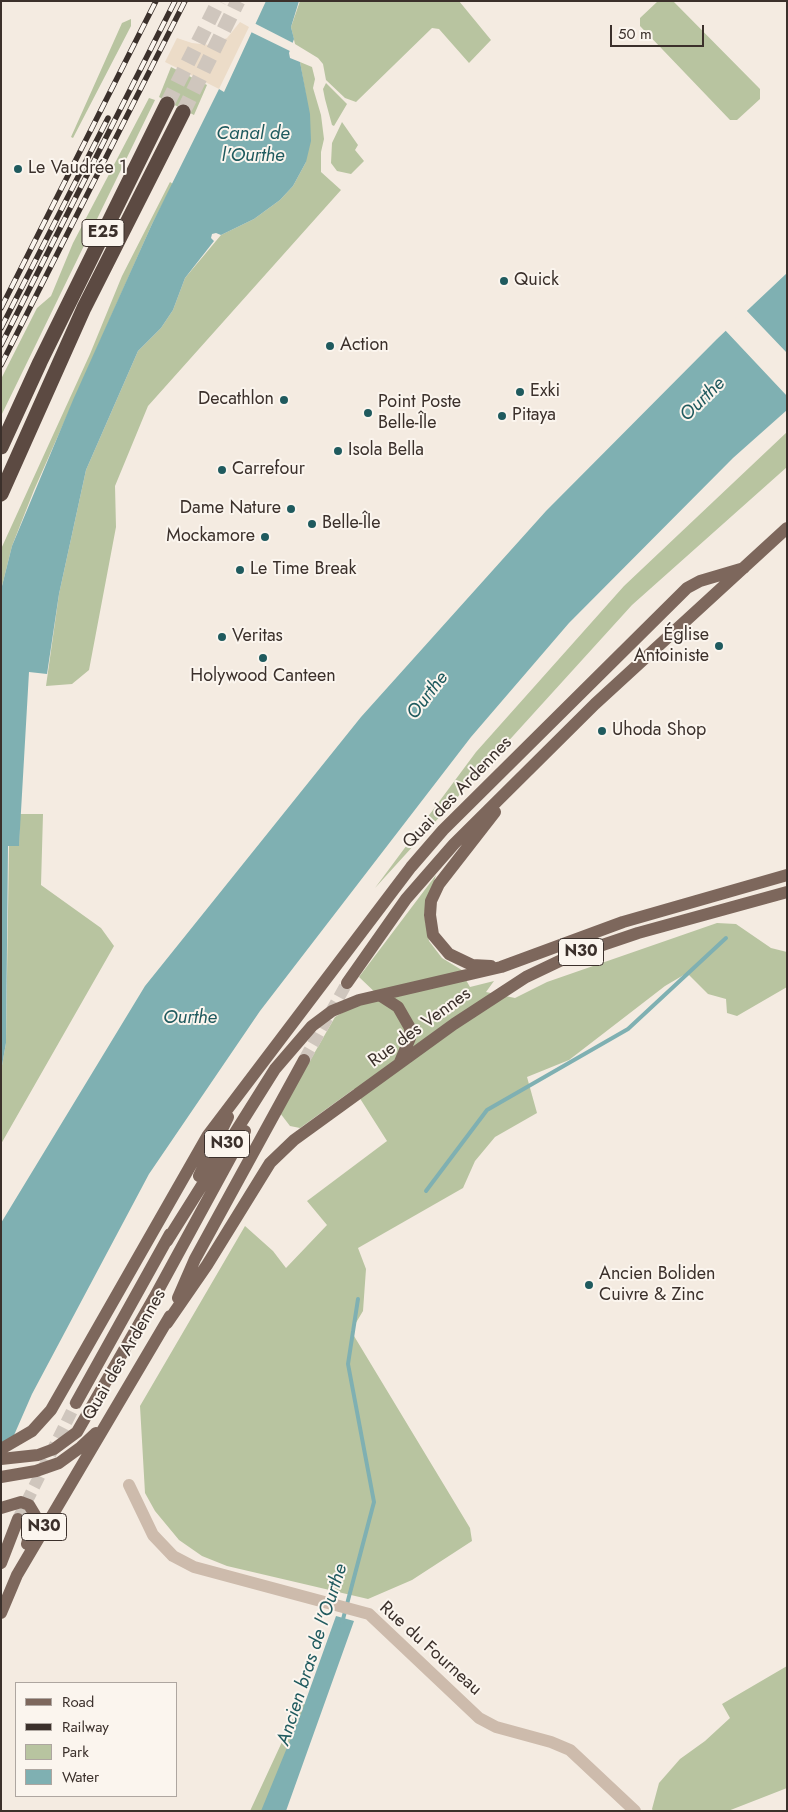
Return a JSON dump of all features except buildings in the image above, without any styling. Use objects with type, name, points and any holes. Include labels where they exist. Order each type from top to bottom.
[{"type":"highway","name":"E25","points":[[1,447],[40,362],[167,104]]},
{"type":"highway","name":"E25","points":[[1,494],[84,308],[183,112]]},
{"type":"main road","name":"Quai des Ardennes","points":[[347,983],[374,942],[430,870],[531,766],[595,704],[787,528]]},
{"type":"main road","name":"Quai des Ardennes","points":[[1,1449],[32,1431],[51,1410],[208,1135],[387,897],[443,830],[687,588],[700,580],[744,568]]},
{"type":"main road","points":[[502,967],[472,964],[449,954],[440,945],[430,926],[431,901],[439,884],[531,766]]},
{"type":"main road","name":"Rue des Vennes","points":[[167,1241],[260,1091],[292,1048],[312,1026],[332,1011],[359,1000],[502,967],[623,922],[787,875]]},
{"type":"main road","name":"Rue des Vennes","points":[[166,1323],[207,1266],[270,1163],[294,1140],[497,995],[557,962],[638,932],[787,892]]},
{"type":"main road","points":[[381,996],[398,1007],[410,1028],[407,1049],[399,1064]]},
{"type":"main road","points":[[1,1459],[18,1459],[38,1455],[54,1449],[77,1432],[86,1419],[292,1048]]},
{"type":"main road","name":"Quai des Ardennes","points":[[1,1613],[16,1575],[166,1323],[196,1259],[304,1060]]},
{"type":"main road","name":"Quai des Ardennes","points":[[76,1404],[167,1241],[240,1093]]},
{"type":"main road","points":[[3,1476],[36,1471],[59,1463],[81,1447],[108,1420]]},
{"type":"main road","points":[[1,1508],[21,1502],[29,1505],[35,1515],[34,1526],[16,1575]]},
{"type":"main road","name":"N30","points":[[1,1563],[18,1519]]},
{"type":"street","name":"Rue du Fourneau","points":[[129,1485],[152,1535],[173,1556],[194,1567],[357,1609],[375,1618],[480,1718],[496,1727],[551,1742],[570,1750],[634,1811]]},
{"type":"green space","points":[[300,1],[459,1],[491,40],[469,63],[439,29],[432,28],[356,102],[345,98],[326,80],[323,64],[318,58],[295,44],[291,27]]},
{"type":"green space","points":[[658,1],[673,1],[760,89],[760,99],[737,120],[730,120],[640,26],[640,18]]},
{"type":"green space","points":[[131,19],[131,26],[73,138],[71,137],[122,23]]},
{"type":"green space","points":[[300,62],[312,67],[315,79],[313,88],[321,115],[324,139],[321,152],[321,172],[341,190],[148,406],[115,486],[116,527],[89,670],[72,684],[46,686],[59,594],[86,470],[138,351],[161,328],[173,310],[185,278],[221,235],[254,219],[280,200],[293,186],[306,162],[306,96]]},
{"type":"green space","points":[[171,67],[207,85],[194,115],[159,97]]},
{"type":"green space","points":[[326,83],[347,104],[334,126],[332,125],[323,89]]},
{"type":"green space","points":[[149,98],[155,100],[1,416],[1,379],[37,308],[51,296],[73,243]]},
{"type":"green space","points":[[342,122],[358,145],[355,150],[364,161],[351,174],[337,171],[331,163],[332,143]]},
{"type":"green space","points":[[170,182],[173,184],[152,224],[34,490],[12,546],[1,590],[1,549],[90,354],[122,276]]},
{"type":"green space","points":[[787,432],[787,467],[632,605],[375,888],[476,752],[624,586]]},
{"type":"green space","points":[[20,814],[43,814],[41,885],[101,928],[114,946],[1,1144],[1,1071],[6,1043],[9,846],[19,845]]},
{"type":"green space","points":[[436,875],[424,914],[429,941],[442,958],[465,972],[462,973],[470,987],[494,981],[486,992],[515,998],[547,982],[717,923],[736,924],[771,948],[787,952],[787,987],[737,1016],[727,1013],[726,999],[708,994],[687,973],[665,986],[569,1060],[527,1077],[537,1113],[495,1137],[475,1161],[463,1188],[358,1248],[366,1269],[363,1311],[351,1331],[470,1528],[472,1541],[412,1580],[368,1599],[227,1566],[202,1556],[179,1540],[155,1511],[145,1493],[140,1406],[245,1226],[273,1251],[286,1268],[327,1225],[307,1201],[387,1141],[354,1089],[300,1128],[290,1126],[280,1113],[335,1017],[354,1006],[381,998],[359,977]]},
{"type":"green space","points":[[787,1666],[787,1788],[728,1811],[653,1811],[659,1783],[680,1759],[705,1741],[730,1718],[722,1704]]},
{"type":"green space","points":[[300,1703],[319,1708],[284,1811],[250,1811]]},
{"type":"shaded area","points":[[240,22],[249,27],[219,89],[165,62],[177,38],[192,43],[210,45],[227,38]]},
{"type":"water","name":"Canal de l'Ourthe","points":[[266,1],[299,1],[291,27],[294,39],[289,53],[290,58],[300,62],[310,114],[311,141],[306,162],[293,186],[280,200],[254,219],[221,235],[212,234],[211,238],[214,241],[185,278],[173,310],[161,328],[138,351],[86,470],[59,594],[47,674],[29,672],[19,846],[8,846],[6,1043],[1,1071],[1,590],[12,546],[73,400],[152,224],[219,89],[224,92]]},
{"type":"water","name":"Ourthe","points":[[787,273],[787,410],[733,458],[569,623],[471,737],[260,1011],[149,1174],[32,1394],[1,1465],[1,1223],[145,986],[361,717],[546,511],[717,339]]},
{"type":"water","points":[[336,1616],[354,1621],[286,1811],[261,1811],[302,1711]]},
{"type":"pier","points":[[252,22],[295,44],[292,52],[251,32]]},
{"type":"pier","points":[[745,309],[787,353],[787,396],[724,329]]},
{"type":"waterway","points":[[426,1191],[487,1110],[628,1029],[726,938]]},
{"type":"waterway","name":"Ancien bras de l'Ourthe","points":[[342,1623],[374,1502],[348,1364],[358,1299]]},
{"type":"tunnel","points":[[167,104],[219,1]]},
{"type":"tunnel","points":[[183,112],[238,1]]},
{"type":"tunnel","points":[[304,1060],[347,983]]},
{"type":"tunnel","points":[[18,1519],[76,1403]]},
{"type":"railway","points":[[1,308],[156,1]]},
{"type":"railway","points":[[1,345],[175,1]]},
{"type":"railway","points":[[1,365],[185,1]]},
{"type":"railway","points":[[1,328],[108,118]]},
{"type":"place","name":"Le Vaudrée 1","points":[[18,169]]},
{"type":"place","name":"Quick","points":[[504,281]]},
{"type":"place","name":"Action","points":[[330,346]]},
{"type":"place","name":"Exki","points":[[520,392]]},
{"type":"place","name":"Decathlon","points":[[284,400]]},
{"type":"place","name":"Point Poste Belle-Île","points":[[368,413]]},
{"type":"place","name":"Pitaya","points":[[502,416]]},
{"type":"place","name":"Isola Bella","points":[[338,451]]},
{"type":"place","name":"Carrefour","points":[[222,470]]},
{"type":"place","name":"Dame Nature","points":[[291,509]]},
{"type":"place","name":"Belle-Île","points":[[312,524]]},
{"type":"place","name":"Mockamore","points":[[265,537]]},
{"type":"place","name":"Le Time Break","points":[[240,570]]},
{"type":"place","name":"Veritas","points":[[222,637]]},
{"type":"place","name":"Église Antoiniste","points":[[719,646]]},
{"type":"place","name":"Holywood Canteen","points":[[263,658]]},
{"type":"place","name":"Uhoda Shop","points":[[602,731]]},
{"type":"place","name":"Ancien Boliden Cuivre & Zinc","points":[[589,1285]]}]
